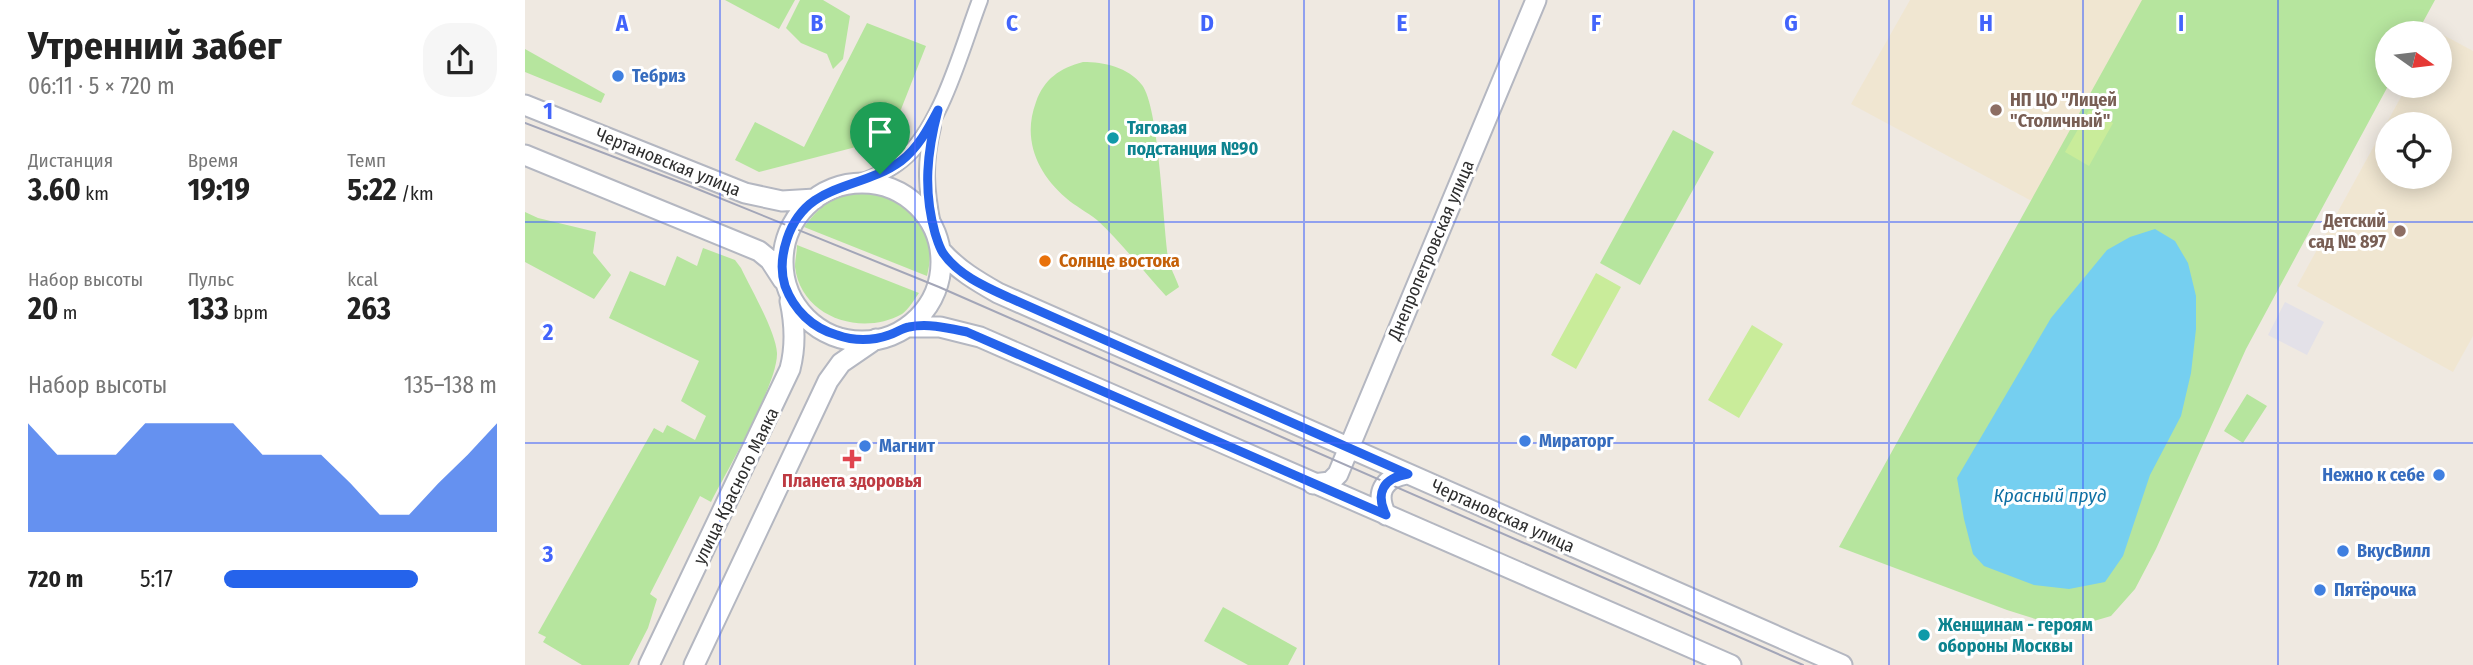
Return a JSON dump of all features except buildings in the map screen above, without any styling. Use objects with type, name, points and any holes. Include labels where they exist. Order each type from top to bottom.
[{"type":"main road","name":"Днепропетровская улица","points":[[1313,484],[1330,482],[1338,474],[1536,0]]},
{"type":"main road","name":"Чертановская улица","points":[[525,105],[745,193],[782,201],[815,199]]},
{"type":"main road","name":"Чертановская улица","points":[[525,155],[759,251],[770,260],[784,281]]},
{"type":"main road","name":"Чертановская улица","points":[[858,183],[881,185],[902,193],[920,207],[933,225],[941,251],[941,272],[935,295],[922,314],[907,327],[876,339],[856,340],[822,329],[806,318],[790,300],[784,281],[782,263],[788,235],[796,218],[815,199],[843,185],[858,183]]},
{"type":"main road","name":"Чертановская улица","points":[[941,251],[954,266],[999,293],[1842,665]]},
{"type":"main road","name":"улица Красного Маяка","points":[[649,665],[790,369],[795,346],[790,300]]},
{"type":"main road","name":"Чертановская улица","points":[[907,327],[940,327],[980,337],[1731,665]]},
{"type":"main road","name":"улица Красного Маяка","points":[[694,665],[828,381],[841,363],[876,339]]},
{"type":"main road","points":[[1386,515],[1381,505],[1381,493],[1395,476],[1408,474]]},
{"type":"street","points":[[933,225],[926,188],[930,138],[980,0]]},
{"type":"street","points":[[858,183],[880,174],[903,159],[923,138],[938,110]]},
{"type":"shaded area","name":"НП ЦО \"Лицей \"Столичный\"","points":[[1910,0],[2195,0],[2067,220],[1851,104]]},
{"type":"shaded area","name":"Детский сад № 897","points":[[2452,40],[2473,51],[2473,336],[2453,372],[2297,286],[2375,144],[2375,189],[2452,189],[2452,112],[2393,112],[2400,98],[2452,98]]},
{"type":"shaded area","points":[[2285,302],[2324,322],[2307,355],[2268,335]]},
{"type":"green space","points":[[725,0],[795,0],[779,29]]},
{"type":"green space","points":[[800,0],[823,0],[850,16],[843,59],[833,69],[827,54],[801,43],[786,28]]},
{"type":"green space","points":[[2142,0],[2435,0],[2424,21],[2375,21],[2375,98],[2382,98],[2246,349],[2156,549],[2135,589],[2111,616],[2087,623],[2045,622],[1839,547]]},
{"type":"green space","points":[[867,23],[926,46],[896,122],[883,140],[759,172],[735,160],[755,122],[804,147]]},
{"type":"green space","points":[[525,49],[605,94],[601,103],[525,72]]},
{"type":"green space","points":[[1083,62],[1099,63],[1123,70],[1142,85],[1148,97],[1153,116],[1168,256],[1179,287],[1166,296],[1097,220],[1056,188],[1047,178],[1035,154],[1031,129],[1039,94],[1054,76]]},
{"type":"green space","points":[[2089,110],[2113,123],[2089,166],[2065,152]]},
{"type":"green space","points":[[1673,130],[1714,152],[1640,285],[1600,263]]},
{"type":"green space","points":[[871,190],[899,203],[919,221],[929,245],[927,276],[804,227],[825,204],[849,193]]},
{"type":"green space","points":[[525,212],[538,218],[596,232],[593,253],[611,275],[594,299],[525,262]]},
{"type":"green space","points":[[797,245],[919,293],[902,314],[886,321],[852,322],[835,318],[808,299],[800,284],[795,267]]},
{"type":"green space","points":[[703,248],[735,260],[741,268],[776,344],[775,367],[761,405],[711,502],[700,496],[650,594],[657,599],[648,628],[629,665],[582,665],[543,642],[546,637],[538,633],[654,428],[663,433],[667,425],[695,440],[706,416],[681,401],[699,361],[609,318],[630,271],[665,286],[677,256],[697,266]]},
{"type":"green space","points":[[1596,273],[1621,287],[1576,369],[1551,355]]},
{"type":"green space","points":[[1752,325],[1783,344],[1739,418],[1708,400]]},
{"type":"green space","points":[[2247,394],[2267,406],[2243,443],[2224,431]]},
{"type":"green space","points":[[1223,607],[1297,648],[1288,665],[1248,665],[1204,641]]},
{"type":"water","name":"Красный пруд","points":[[2155,229],[2175,241],[2188,263],[2196,296],[2196,329],[2191,373],[2181,416],[2150,475],[2123,556],[2105,582],[2069,589],[2034,585],[1984,566],[1973,554],[1957,478],[2051,318],[2107,250],[2130,237]]},
{"type":"tram line","points":[[525,123],[690,186],[939,287],[1803,665]]},
{"type":"place","name":"Тебриз","points":[[618,76]]},
{"type":"place","name":"НП ЦО \"Лицей \"Столичный\"","points":[[1996,110]]},
{"type":"place","name":"Тяговая подстанция №90","points":[[1113,138]]},
{"type":"place","name":"Детский сад № 897","points":[[2400,231]]},
{"type":"place","name":"Солнце востока","points":[[1045,261]]},
{"type":"place","name":"Мираторг","points":[[1525,441]]},
{"type":"place","name":"Магнит","points":[[865,446]]},
{"type":"place","name":"Планета здоровья","points":[[852,459]]},
{"type":"place","name":"Нежно к себе","points":[[2439,475]]},
{"type":"place","name":"ВкусВилл","points":[[2343,551]]},
{"type":"place","name":"Пятёрочка","points":[[2320,590]]},
{"type":"place","name":"Женщинам - героям обороны Москвы","points":[[1924,635]]},
{"type":"route","points":[[938,110],[930,138],[926,188],[941,251],[954,266],[974,280],[1010,298],[1408,474],[1395,476],[1381,493],[1381,505],[1386,515],[967,332],[940,327],[907,327],[876,339],[856,340],[822,329],[806,318],[790,300],[782,263],[788,235],[796,218],[815,199],[843,185],[858,183],[880,174],[903,159],[923,138],[938,110]]}]
